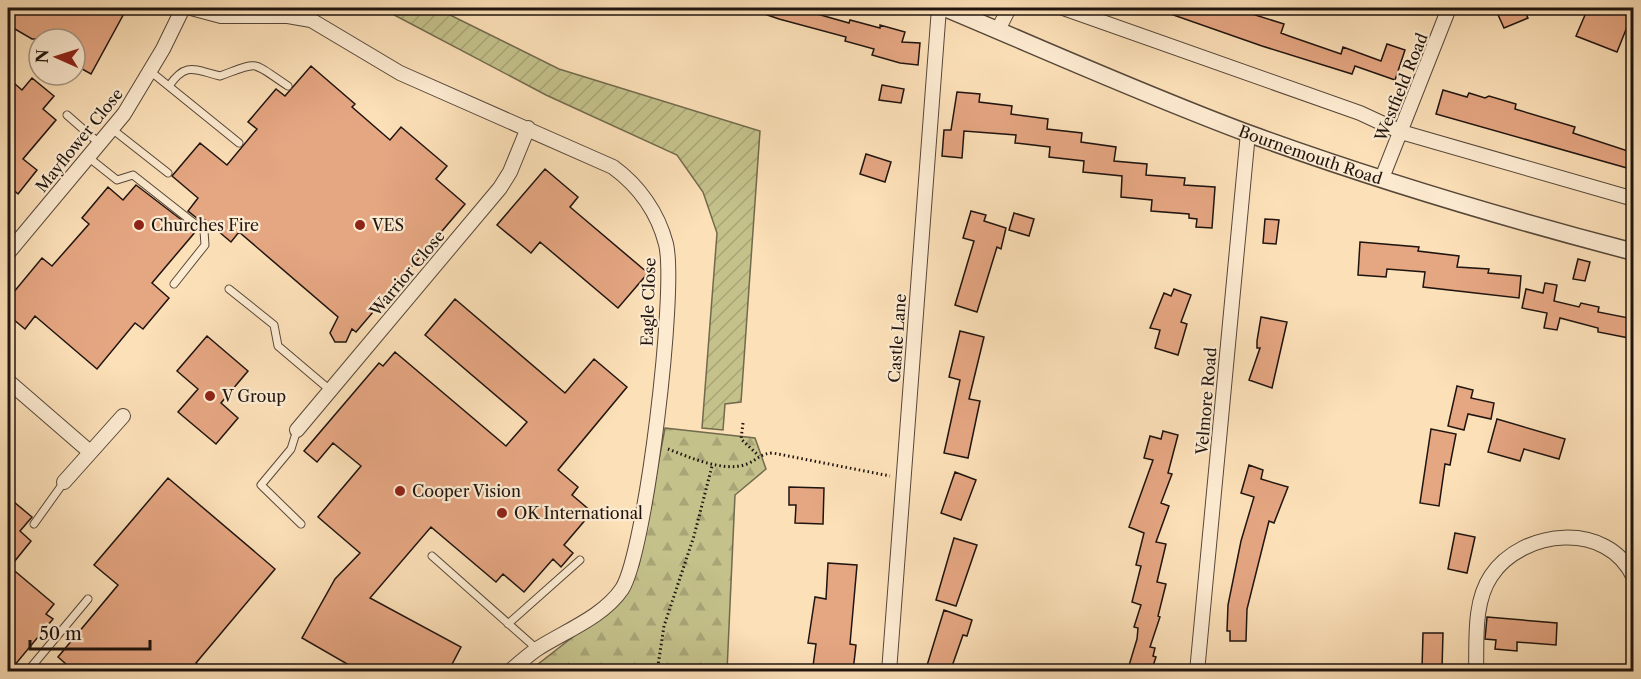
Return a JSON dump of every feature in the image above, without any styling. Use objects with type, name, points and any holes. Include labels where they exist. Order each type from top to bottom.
[{"type":"street","name":"Mayflower Close","points":[[8,253],[112,129],[150,71],[183,8]]},
{"type":"street","name":"Eagle Close","points":[[191,8],[221,16],[288,16],[311,20],[400,73],[585,153],[628,178],[651,207],[663,233],[668,259],[668,281],[641,530],[627,580],[616,597],[605,606],[537,649],[509,672]]},
{"type":"street","name":"Castle Lane","points":[[889,672],[939,8]]},
{"type":"street","name":"Bournemouth Road","points":[[945,8],[978,14],[998,30],[1248,133],[1524,223],[1634,252]]},
{"type":"street","points":[[998,30],[1009,8]]},
{"type":"street","points":[[1063,8],[1360,112],[1401,132],[1634,199]]},
{"type":"street","name":"Westfield Road","points":[[1382,178],[1449,8]]},
{"type":"street","name":"Warrior Close","points":[[297,430],[500,188],[510,172],[528,128]]},
{"type":"street","name":"Velmore Road","points":[[1197,672],[1248,133]]},
{"type":"street","points":[[8,381],[90,452]]},
{"type":"street","points":[[64,482],[123,416]]},
{"type":"street","points":[[1476,672],[1479,613],[1485,587],[1498,567],[1516,551],[1538,541],[1571,538],[1599,544],[1628,557],[1634,578]]},
{"type":"lane","points":[[169,86],[179,72],[188,68],[220,76],[244,65],[256,65],[288,86]]},
{"type":"lane","points":[[150,71],[239,143]]},
{"type":"lane","points":[[67,115],[100,144]]},
{"type":"lane","points":[[112,129],[168,173]]},
{"type":"lane","points":[[88,157],[117,180],[133,175],[204,231],[205,245],[174,284]]},
{"type":"lane","points":[[229,289],[274,325],[278,346],[330,390]]},
{"type":"lane","points":[[297,430],[291,449],[261,485],[301,524]]},
{"type":"lane","points":[[34,525],[64,482]]},
{"type":"lane","points":[[432,556],[537,649]]},
{"type":"lane","points":[[508,624],[580,560]]},
{"type":"lane","points":[[27,672],[87,599]]},
{"type":"path","points":[[743,423],[741,439],[759,456]]},
{"type":"path","points":[[652,443],[712,466],[747,464],[759,456],[773,453],[903,476]]},
{"type":"path","points":[[657,672],[664,626],[694,536],[712,466]]},
{"type":"green space","points":[[381,8],[436,8],[559,69],[760,131],[741,402],[725,404],[723,430],[702,428],[717,233],[703,192],[677,155],[546,95]]},
{"type":"green space","points":[[665,428],[755,438],[766,469],[735,495],[727,671],[528,672],[620,600],[639,565]]},
{"type":"building","points":[[8,8],[127,8],[91,74],[87,72],[87,27],[27,27],[27,36],[8,25]]},
{"type":"building","points":[[753,8],[796,8],[849,23],[850,20],[905,32],[902,42],[920,43],[918,65],[900,63],[872,55],[874,49],[845,41],[846,37],[779,19],[753,10]]},
{"type":"building","points":[[1159,8],[1233,8],[1284,24],[1281,33],[1289,36],[1341,54],[1343,47],[1381,61],[1387,44],[1405,50],[1395,80],[1355,66],[1352,74],[1262,46],[1159,10]]},
{"type":"building","points":[[1495,8],[1523,8],[1528,18],[1504,28]]},
{"type":"building","points":[[1588,8],[1609,8],[1631,17],[1617,52],[1576,36]]},
{"type":"building","points":[[311,66],[355,104],[352,107],[390,140],[401,127],[447,166],[436,179],[465,204],[356,332],[352,329],[346,342],[335,342],[330,333],[338,317],[239,232],[231,242],[205,220],[203,223],[188,211],[198,198],[172,176],[200,143],[227,165],[257,129],[248,122],[276,89],[285,96]]},
{"type":"building","points":[[8,78],[22,90],[27,84],[27,87],[43,87],[54,96],[43,109],[56,120],[23,159],[37,170],[18,194],[8,185]]},
{"type":"building","points":[[882,85],[904,89],[901,103],[879,100]]},
{"type":"building","points":[[1443,90],[1467,97],[1469,93],[1485,98],[1489,96],[1516,104],[1515,109],[1575,127],[1573,133],[1634,153],[1634,170],[1436,114]]},
{"type":"building","points":[[957,92],[980,94],[979,102],[1012,106],[1011,114],[1048,119],[1047,129],[1082,133],[1081,142],[1116,147],[1114,161],[1147,164],[1146,175],[1185,178],[1184,185],[1215,187],[1212,228],[1196,227],[1197,219],[1189,218],[1189,214],[1151,211],[1152,200],[1121,197],[1122,176],[1083,172],[1084,161],[1049,157],[1050,147],[1015,143],[1016,135],[964,131],[962,158],[942,156],[944,130],[951,130]]},
{"type":"building","points":[[866,154],[891,162],[885,182],[860,174]]},
{"type":"building","points":[[545,169],[578,197],[570,207],[648,273],[618,308],[540,242],[531,253],[497,225]]},
{"type":"building","points":[[136,185],[196,231],[152,283],[169,298],[143,329],[135,323],[97,369],[35,316],[25,329],[8,315],[8,299],[42,258],[52,266],[89,224],[82,218],[108,187],[123,200]]},
{"type":"building","points":[[971,211],[986,215],[984,221],[1006,228],[1001,249],[997,247],[977,312],[955,305],[974,241],[963,238]]},
{"type":"building","points":[[1014,213],[1034,219],[1029,236],[1009,230]]},
{"type":"building","points":[[1265,219],[1279,220],[1276,244],[1263,243]]},
{"type":"building","points":[[1360,242],[1419,247],[1418,251],[1459,256],[1457,267],[1489,269],[1488,273],[1521,276],[1519,298],[1423,287],[1425,272],[1387,269],[1386,277],[1358,275]]},
{"type":"building","points":[[1578,259],[1590,262],[1585,281],[1573,279]]},
{"type":"building","points":[[1545,283],[1557,285],[1554,301],[1579,307],[1581,303],[1599,307],[1598,312],[1634,319],[1634,339],[1598,332],[1598,328],[1560,318],[1557,330],[1544,328],[1547,313],[1522,308],[1526,289],[1543,293]]},
{"type":"building","points":[[1174,289],[1191,295],[1181,322],[1187,324],[1178,355],[1155,348],[1160,330],[1150,328],[1164,293],[1171,296]]},
{"type":"building","points":[[455,299],[565,393],[594,359],[627,387],[558,470],[578,487],[572,495],[592,512],[564,545],[573,553],[561,567],[553,559],[524,592],[503,574],[496,582],[431,527],[370,598],[461,647],[448,672],[361,672],[302,638],[335,579],[360,553],[318,517],[361,466],[333,443],[317,462],[304,451],[379,363],[383,366],[395,352],[506,446],[527,422],[425,335]]},
{"type":"building","points":[[1261,317],[1287,322],[1272,388],[1249,380],[1260,348],[1257,348],[1257,341]]},
{"type":"building","points":[[960,331],[984,337],[969,399],[980,401],[968,458],[944,453],[960,380],[949,377]]},
{"type":"building","name":"V Group","points":[[207,336],[248,371],[221,403],[238,418],[216,444],[178,412],[198,389],[177,371]]},
{"type":"building","points":[[1457,386],[1473,390],[1471,398],[1494,403],[1491,419],[1468,414],[1464,430],[1448,426]]},
{"type":"building","points":[[1497,419],[1565,439],[1559,459],[1524,449],[1520,461],[1488,452]]},
{"type":"building","points":[[1431,429],[1456,434],[1450,465],[1445,464],[1439,506],[1420,503]]},
{"type":"building","points":[[1163,431],[1178,435],[1168,473],[1172,474],[1161,503],[1169,506],[1156,542],[1166,544],[1157,582],[1166,584],[1158,616],[1160,617],[1150,647],[1155,648],[1153,656],[1156,657],[1151,672],[1127,672],[1137,639],[1138,628],[1134,627],[1141,605],[1132,602],[1141,566],[1136,565],[1144,533],[1129,527],[1153,460],[1144,458],[1150,436],[1161,439]]},
{"type":"building","points":[[1249,465],[1263,470],[1261,479],[1288,487],[1274,523],[1269,521],[1247,609],[1246,641],[1230,641],[1230,631],[1227,631],[1228,605],[1241,541],[1254,497],[1241,493]]},
{"type":"building","points":[[955,472],[976,480],[961,520],[941,513]]},
{"type":"building","points":[[168,478],[275,569],[196,663],[206,672],[75,672],[58,657],[118,585],[94,565]]},
{"type":"building","points":[[789,487],[824,488],[823,524],[795,523],[796,505],[789,505]]},
{"type":"building","points":[[8,497],[32,517],[20,531],[31,541],[10,567],[54,604],[46,614],[53,619],[9,672]]},
{"type":"building","points":[[1455,533],[1475,537],[1467,573],[1448,569]]},
{"type":"building","points":[[954,538],[977,545],[956,606],[936,600]]},
{"type":"building","points":[[828,563],[857,565],[850,644],[856,645],[853,671],[813,666],[816,644],[808,643],[815,597],[826,599]]},
{"type":"building","points":[[944,610],[972,620],[967,636],[963,635],[950,672],[925,672]]},
{"type":"building","points":[[1487,617],[1557,623],[1556,645],[1517,642],[1517,651],[1495,649],[1496,640],[1485,639]]},
{"type":"building","points":[[1423,633],[1443,633],[1442,669],[1422,669]]},
{"type":"place","name":"Churches Fire","points":[[139,225]]},
{"type":"place","name":"VES","points":[[360,225]]},
{"type":"place","name":"V Group","points":[[210,396]]},
{"type":"place","name":"Cooper Vision","points":[[400,491]]},
{"type":"place","name":"OK International","points":[[502,513]]}]
